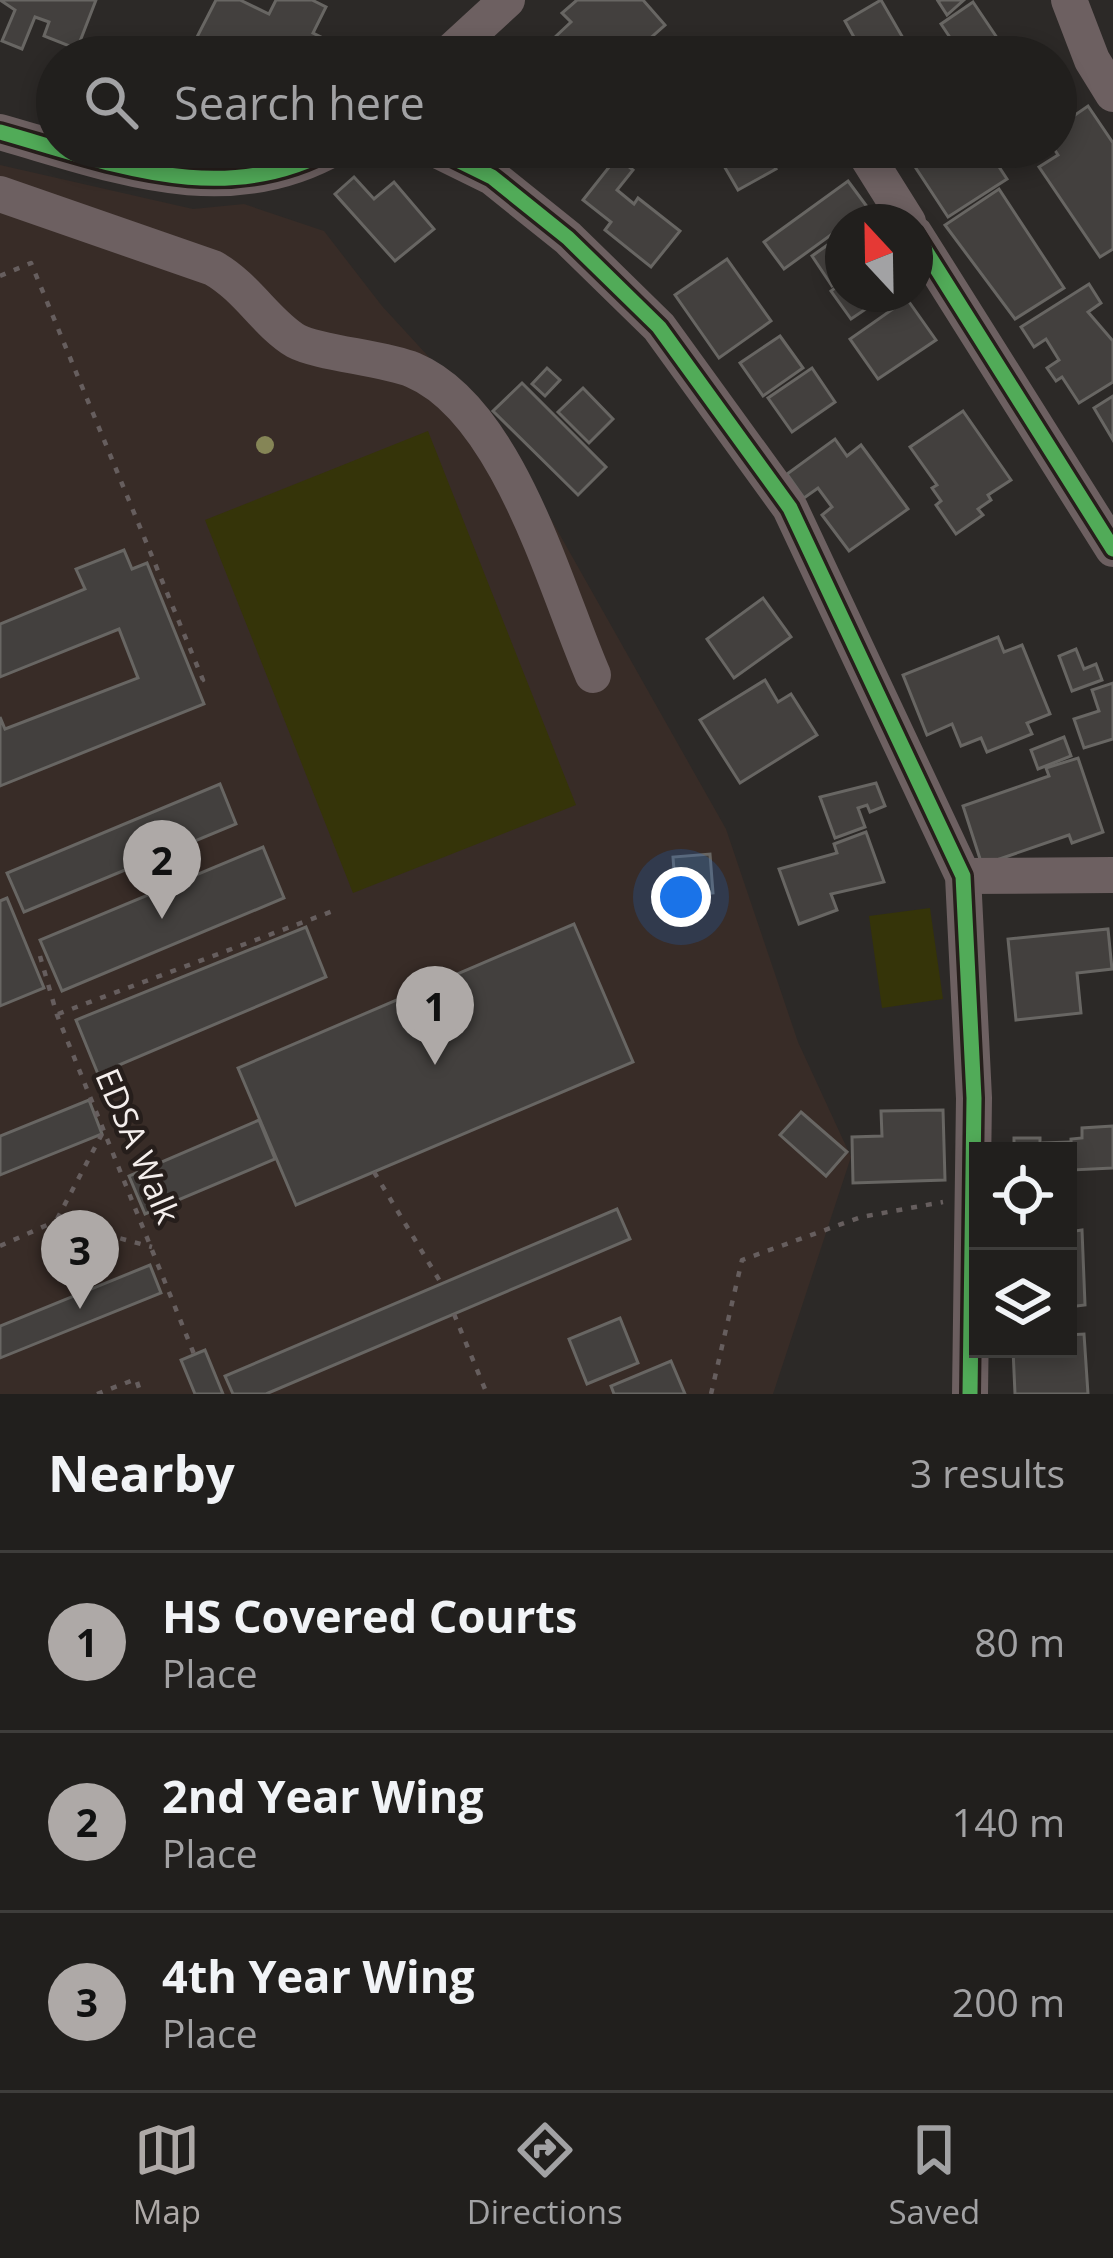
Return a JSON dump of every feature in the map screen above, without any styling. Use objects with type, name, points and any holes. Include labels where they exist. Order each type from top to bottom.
[{"type":"street","points":[[468,36],[507,0]]},
{"type":"street","points":[[1069,0],[1092,60],[1113,94]]},
{"type":"street","points":[[0,132],[36,142]]},
{"type":"street","points":[[125,168],[167,180],[260,178],[285,168]]},
{"type":"street","points":[[474,168],[492,177],[568,238],[672,345],[790,508],[963,876],[973,1142]]},
{"type":"street","points":[[874,168],[897,204]]},
{"type":"street","points":[[0,194],[213,268],[238,282],[297,341],[412,370],[436,383],[473,419],[505,465],[592,676]]},
{"type":"street","points":[[933,263],[1113,549]]},
{"type":"street","points":[[963,876],[1113,875]]},
{"type":"street","points":[[970,1394],[971,1250]]},
{"type":"path","points":[[0,276],[31,263],[202,680],[195,683]]},
{"type":"path","points":[[57,1015],[333,910]]},
{"type":"path","points":[[0,1246],[56,1221],[102,1134]]},
{"type":"path","points":[[374,1172],[442,1283]]},
{"type":"path","points":[[711,1394],[742,1260],[861,1217],[969,1197]]},
{"type":"path","points":[[56,1221],[155,1248]]},
{"type":"path","points":[[454,1314],[487,1394]]},
{"type":"path","points":[[97,1394],[136,1379],[141,1394]]},
{"type":"shaded area","points":[[0,165],[193,209],[244,204],[324,231],[382,306],[508,443],[726,829],[798,1042],[851,1157],[773,1394],[0,1394]]},
{"type":"shaded area","points":[[428,431],[576,805],[353,893],[205,520]]},
{"type":"shaded area","points":[[930,908],[943,999],[882,1008],[869,916]]},
{"type":"building","points":[[0,0],[96,0],[82,36],[44,36],[49,22],[35,17],[22,49],[2,41],[15,10]]},
{"type":"building","points":[[216,0],[240,0],[269,14],[276,0],[312,0],[326,7],[313,33],[319,36],[198,36]]},
{"type":"building","points":[[577,0],[643,0],[665,25],[653,36],[556,36],[571,22],[562,13]]},
{"type":"building","points":[[881,0],[902,36],[853,36],[845,21]]},
{"type":"building","points":[[941,0],[964,0],[947,15],[938,1]]},
{"type":"building","points":[[973,2],[996,36],[949,36],[941,24]]},
{"type":"building","points":[[1088,106],[1113,143],[1113,249],[1100,257],[1040,168],[1077,168],[1077,114]]},
{"type":"building","points":[[608,168],[631,168],[617,190],[634,204],[638,198],[680,231],[651,267],[605,230],[611,222],[583,200]]},
{"type":"building","points":[[725,168],[776,169],[738,190]]},
{"type":"building","points":[[916,168],[1000,168],[1007,179],[948,217]]},
{"type":"building","points":[[354,177],[374,199],[394,182],[434,229],[395,261],[335,194]]},
{"type":"building","points":[[848,181],[865,204],[825,204],[825,239],[784,269],[764,242]]},
{"type":"building","points":[[999,189],[1064,288],[1015,319],[945,225]]},
{"type":"building","points":[[825,247],[825,276],[812,256]]},
{"type":"building","points":[[727,259],[771,321],[719,358],[675,295]]},
{"type":"building","points":[[1089,284],[1101,303],[1088,312],[1113,341],[1113,382],[1079,403],[1062,377],[1056,381],[1047,368],[1059,360],[1046,339],[1034,347],[1021,327]]},
{"type":"building","points":[[888,312],[916,312],[936,340],[878,379],[850,339]]},
{"type":"building","points":[[780,336],[803,368],[763,396],[740,363]]},
{"type":"building","points":[[547,368],[560,380],[545,396],[532,384]]},
{"type":"building","points":[[812,368],[835,402],[792,432],[768,398]]},
{"type":"building","points":[[522,383],[606,467],[578,495],[493,411]]},
{"type":"building","points":[[583,388],[613,419],[589,443],[558,412]]},
{"type":"building","points":[[1113,396],[1113,440],[1094,408]]},
{"type":"building","points":[[963,411],[1011,480],[988,495],[991,500],[978,509],[983,515],[956,534],[936,505],[941,501],[932,488],[937,485],[910,447]]},
{"type":"building","points":[[835,439],[847,456],[861,445],[908,509],[849,551],[822,515],[832,507],[818,488],[804,498],[787,474]]},
{"type":"building","points":[[124,550],[132,569],[147,563],[204,704],[0,786],[0,717],[5,729],[138,678],[119,629],[0,677],[0,624],[85,589],[76,569]]},
{"type":"building","points":[[763,598],[791,637],[734,678],[707,639]]},
{"type":"building","points":[[998,637],[1004,652],[1022,645],[1050,714],[1027,723],[1032,734],[987,752],[981,738],[961,746],[952,724],[927,735],[903,675]]},
{"type":"building","points":[[1076,649],[1084,669],[1096,664],[1102,680],[1072,691],[1059,656]]},
{"type":"building","points":[[765,680],[778,702],[791,694],[817,735],[740,783],[700,720]]},
{"type":"building","points":[[1113,683],[1113,739],[1084,748],[1074,719],[1099,711],[1092,690]]},
{"type":"building","points":[[1064,737],[1071,756],[1038,769],[1031,750]]},
{"type":"building","points":[[1078,758],[1103,832],[1072,843],[1069,835],[982,865],[963,806],[1049,776],[1046,768]]},
{"type":"building","points":[[876,783],[885,806],[870,812],[867,805],[858,808],[865,827],[835,838],[820,797]]},
{"type":"building","points":[[220,784],[236,824],[24,912],[7,873]]},
{"type":"building","points":[[866,832],[884,882],[831,894],[837,910],[799,924],[779,869],[837,853],[834,844]]},
{"type":"building","points":[[263,847],[284,898],[62,991],[40,940]]},
{"type":"building","points":[[710,854],[713,893],[676,897],[673,857]]},
{"type":"building","points":[[7,898],[44,988],[0,1006],[0,901]]},
{"type":"building","points":[[574,924],[633,1062],[296,1205],[238,1068]]},
{"type":"building","points":[[306,927],[326,977],[98,1074],[76,1020]]},
{"type":"building","points":[[1108,929],[1112,969],[1077,973],[1081,1013],[1016,1020],[1008,939]]},
{"type":"building","points":[[89,1100],[102,1134],[0,1175],[0,1136]]},
{"type":"building","points":[[943,1110],[945,1180],[853,1183],[852,1137],[882,1136],[881,1111]]},
{"type":"building","points":[[801,1112],[847,1152],[826,1176],[780,1135]]},
{"type":"building","points":[[259,1120],[275,1159],[145,1214],[129,1176]]},
{"type":"building","points":[[1113,1126],[1113,1168],[1077,1170],[1077,1142],[1071,1139],[1082,1138],[1082,1128]]},
{"type":"building","points":[[1014,1138],[1040,1138],[1040,1142],[1014,1142]]},
{"type":"building","points":[[617,1209],[630,1239],[266,1394],[233,1394],[225,1376]]},
{"type":"building","points":[[1082,1230],[1085,1305],[1077,1306],[1077,1250],[1077,1231]]},
{"type":"building","points":[[150,1265],[161,1293],[0,1358],[0,1326]]},
{"type":"building","points":[[620,1318],[638,1363],[587,1384],[569,1339]]},
{"type":"building","points":[[1077,1334],[1084,1334],[1088,1394],[1015,1394],[1013,1358],[1077,1358]]},
{"type":"building","points":[[205,1350],[223,1394],[195,1394],[181,1360]]},
{"type":"building","points":[[671,1361],[685,1394],[614,1394],[611,1386]]},
{"type":"cycle path","points":[[0,132],[36,143]]},
{"type":"cycle path","points":[[132,168],[211,178],[287,168]]},
{"type":"cycle path","points":[[474,168],[492,177],[568,238],[659,327],[790,508],[963,876],[974,1098],[970,1394]]},
{"type":"cycle path","points":[[933,263],[1113,549]]},
{"type":"place","name":"2nd Year Wing","points":[[162,919]]},
{"type":"place","name":"HS Covered Courts","points":[[435,1065]]},
{"type":"place","name":"4th Year Wing","points":[[80,1309]]}]
